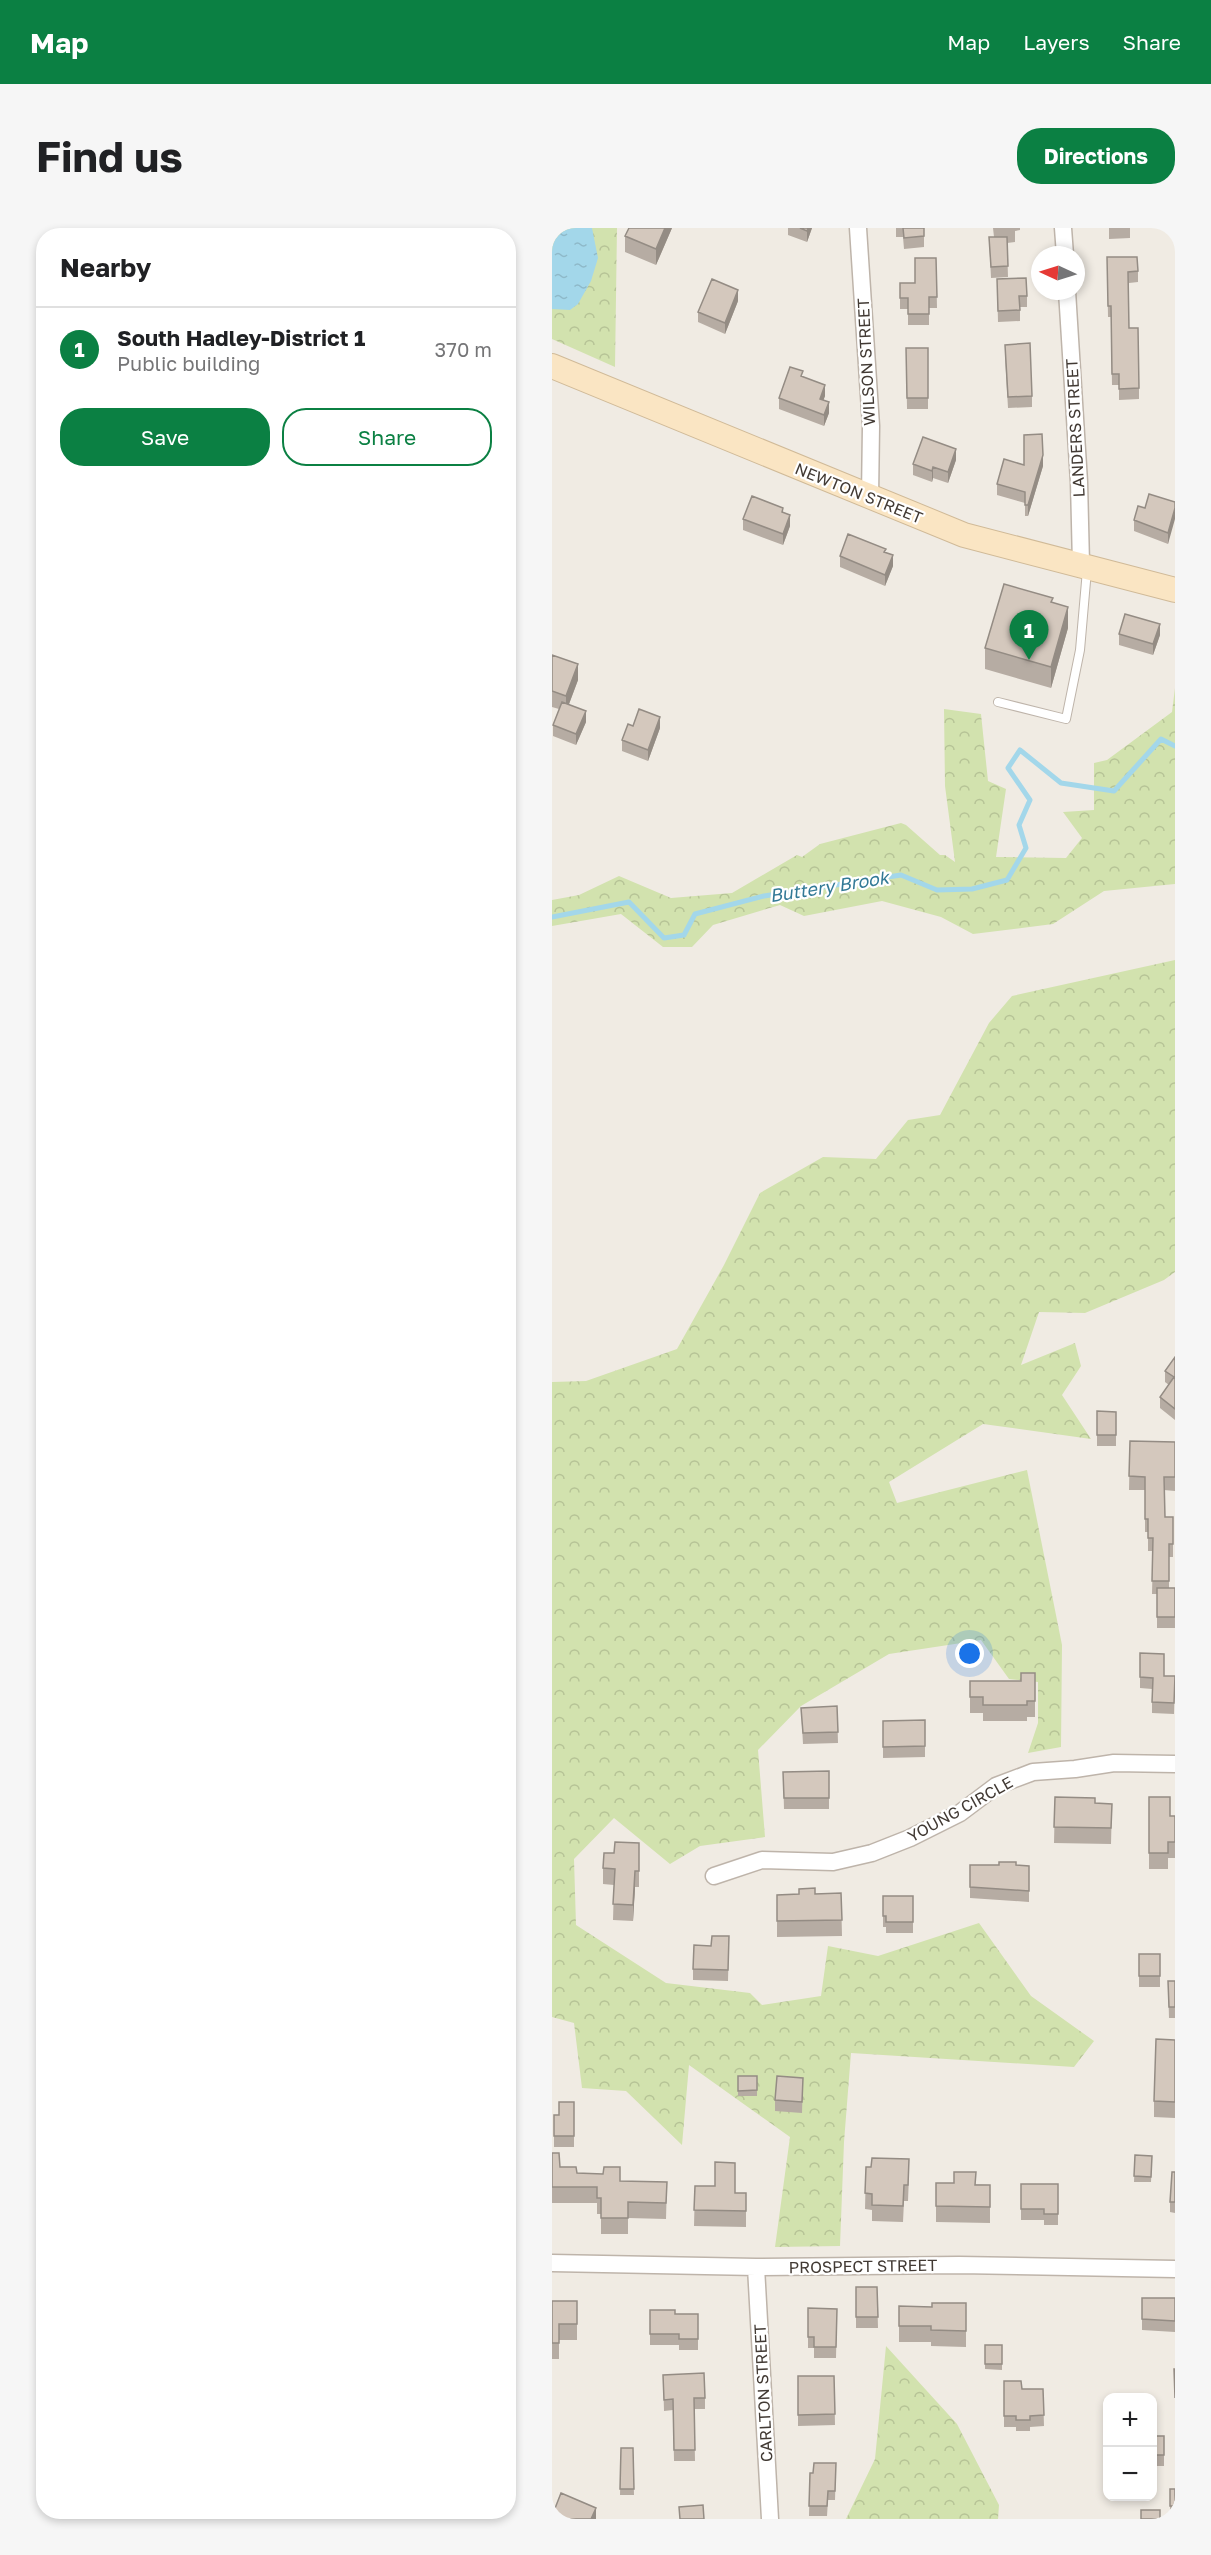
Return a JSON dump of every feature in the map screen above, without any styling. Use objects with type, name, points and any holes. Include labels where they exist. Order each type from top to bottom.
[{"type":"main road","name":"NEWTON STREET","points":[[552,366],[964,535],[1175,590]]},
{"type":"street","name":"WILSON STREET","points":[[858,228],[870,404],[870,497]]},
{"type":"street","points":[[1064,228],[1065,246]]},
{"type":"street","name":"LANDERS STREET","points":[[1068,300],[1085,565]]},
{"type":"street","name":"YOUNG CIRCLE","points":[[714,1876],[762,1860],[832,1862],[872,1853],[910,1838],[960,1813],[996,1786],[1033,1772],[1114,1763],[1175,1764]]},
{"type":"street","name":"PROSPECT STREET","points":[[552,2263],[756,2267],[959,2265],[1175,2269]]},
{"type":"street","name":"CARLTON STREET","points":[[756,2267],[770,2519]]},
{"type":"lane","points":[[998,702],[1066,719],[1080,650],[1085,565]]},
{"type":"green space","points":[[552,228],[617,228],[615,367],[552,339]]},
{"type":"green space","points":[[1175,688],[1175,884],[1104,891],[1053,924],[973,934],[941,917],[882,901],[804,916],[780,905],[713,925],[692,947],[663,947],[621,914],[552,926],[552,900],[579,895],[619,876],[671,898],[732,893],[797,855],[802,857],[820,844],[901,823],[940,855],[945,855],[955,862],[945,786],[944,709],[981,714],[988,781],[1006,789],[996,857],[1066,858],[1082,838],[1063,812],[1094,810],[1094,763],[1107,760],[1172,712]]},
{"type":"green space","points":[[1175,960],[1175,1272],[1164,1280],[1085,1313],[1039,1312],[1021,1365],[1075,1343],[1081,1366],[1062,1395],[1091,1439],[983,1424],[889,1482],[897,1503],[1027,1470],[1062,1645],[1061,1747],[1028,1753],[1038,1723],[1038,1682],[1009,1679],[981,1640],[889,1654],[801,1706],[758,1750],[765,1837],[700,1846],[670,1864],[614,1818],[574,1859],[576,1925],[666,1983],[750,1993],[762,2005],[821,1996],[828,1946],[878,1956],[979,1923],[1031,1996],[1094,2041],[1074,2067],[851,2053],[844,2142],[840,2246],[775,2247],[790,2137],[689,2065],[682,2145],[626,2091],[582,2088],[574,2023],[552,2017],[552,1382],[586,1381],[677,1349],[724,1265],[760,1193],[823,1157],[876,1159],[908,1120],[940,1115],[989,1023],[1012,996]]},
{"type":"green space","points":[[886,2346],[957,2424],[999,2505],[998,2519],[846,2519],[875,2459]]},
{"type":"water","points":[[552,228],[592,228],[598,258],[591,281],[578,304],[570,310],[552,309]]},
{"type":"building","points":[[629,228],[665,228],[656,249],[625,236]]},
{"type":"building","points":[[903,228],[924,228],[924,236],[904,238]]},
{"type":"building","points":[[989,237],[1007,237],[1008,266],[991,267]]},
{"type":"building","points":[[1107,257],[1137,257],[1138,271],[1128,272],[1129,328],[1138,328],[1139,388],[1119,389],[1119,374],[1112,374],[1111,306],[1108,306]]},
{"type":"building","points":[[915,258],[936,258],[937,297],[929,297],[929,314],[908,314],[908,298],[900,298],[900,283],[915,283]]},
{"type":"building","points":[[1026,278],[1027,296],[1019,296],[1020,310],[998,311],[997,279]]},
{"type":"building","points":[[712,279],[738,290],[725,323],[698,312]]},
{"type":"building","points":[[1030,343],[1032,396],[1008,397],[1005,345]]},
{"type":"building","points":[[906,348],[928,348],[928,398],[907,398]]},
{"type":"building","points":[[790,367],[803,371],[801,376],[825,385],[820,399],[829,402],[824,415],[779,398]]},
{"type":"building","points":[[1042,434],[1043,455],[1028,505],[1025,505],[1025,492],[997,484],[1004,459],[1024,465],[1024,435]]},
{"type":"building","points":[[923,437],[956,449],[948,472],[933,467],[932,471],[913,464]]},
{"type":"building","points":[[1149,494],[1175,502],[1168,533],[1134,520],[1138,506],[1145,508]]},
{"type":"building","points":[[752,496],[783,508],[782,512],[790,515],[783,534],[743,519]]},
{"type":"building","points":[[848,534],[886,549],[884,552],[893,555],[885,575],[840,556]]},
{"type":"building","points":[[1004,584],[1053,598],[1051,602],[1068,607],[1051,667],[985,648]]},
{"type":"building","points":[[1125,614],[1160,624],[1153,644],[1119,634]]},
{"type":"building","points":[[552,655],[578,664],[566,696],[552,691]]},
{"type":"building","points":[[562,702],[586,711],[576,734],[553,725]]},
{"type":"building","points":[[639,709],[660,717],[648,750],[622,740],[628,724],[633,726]]},
{"type":"building","points":[[1175,1357],[1175,1409],[1160,1397],[1174,1377],[1165,1371]]},
{"type":"building","points":[[1097,1411],[1116,1412],[1116,1435],[1097,1435]]},
{"type":"building","points":[[1130,1441],[1175,1442],[1175,1477],[1164,1477],[1165,1517],[1173,1517],[1173,1544],[1169,1544],[1169,1581],[1152,1581],[1153,1538],[1148,1538],[1148,1519],[1145,1519],[1145,1477],[1129,1476]]},
{"type":"building","points":[[1157,1588],[1175,1588],[1175,1617],[1157,1617]]},
{"type":"building","points":[[1140,1653],[1164,1654],[1164,1676],[1175,1676],[1174,1703],[1152,1702],[1153,1678],[1140,1677]]},
{"type":"building","points":[[1021,1673],[1035,1673],[1035,1701],[1027,1701],[1027,1705],[983,1705],[983,1697],[970,1697],[970,1681],[1021,1681]]},
{"type":"building","points":[[837,1706],[838,1732],[803,1733],[801,1708]]},
{"type":"building","points":[[925,1720],[925,1746],[883,1747],[883,1721]]},
{"type":"building","points":[[829,1771],[829,1798],[784,1798],[783,1772]]},
{"type":"building","points":[[1055,1797],[1095,1798],[1095,1803],[1112,1804],[1111,1828],[1054,1827]]},
{"type":"building","points":[[1149,1797],[1170,1797],[1170,1816],[1175,1816],[1175,1842],[1168,1842],[1168,1853],[1149,1853]]},
{"type":"building","points":[[615,1842],[639,1843],[639,1871],[635,1871],[633,1905],[613,1904],[615,1869],[603,1868],[604,1853],[614,1853]]},
{"type":"building","points":[[999,1862],[1016,1862],[1016,1865],[1029,1866],[1029,1891],[970,1887],[970,1865],[999,1865]]},
{"type":"building","points":[[815,1888],[815,1894],[841,1893],[842,1920],[777,1921],[777,1895],[799,1894],[799,1889]]},
{"type":"building","points":[[883,1896],[913,1896],[913,1922],[886,1922],[886,1916],[883,1916]]},
{"type":"building","points":[[712,1936],[729,1936],[728,1970],[693,1969],[694,1945],[711,1946]]},
{"type":"building","points":[[1139,1954],[1160,1954],[1160,1976],[1139,1976]]},
{"type":"building","points":[[1168,1981],[1175,1981],[1175,2007],[1169,2007]]},
{"type":"building","points":[[1156,2039],[1175,2040],[1175,2102],[1154,2101]]},
{"type":"building","points":[[738,2076],[757,2076],[757,2090],[738,2091]]},
{"type":"building","points":[[777,2076],[803,2078],[802,2102],[775,2100]]},
{"type":"building","points":[[559,2102],[574,2102],[574,2136],[554,2136],[554,2115],[559,2115]]},
{"type":"building","points":[[552,2153],[559,2153],[560,2167],[576,2167],[577,2173],[603,2174],[604,2167],[620,2167],[620,2181],[667,2182],[666,2203],[628,2202],[628,2218],[601,2218],[601,2198],[597,2198],[597,2187],[552,2187]]},
{"type":"building","points":[[1135,2155],[1152,2156],[1151,2177],[1134,2176]]},
{"type":"building","points":[[872,2158],[909,2159],[908,2185],[904,2185],[903,2206],[872,2205],[872,2194],[865,2193],[866,2167],[871,2167]]},
{"type":"building","points":[[715,2162],[735,2163],[735,2193],[746,2193],[746,2211],[694,2210],[695,2186],[715,2186]]},
{"type":"building","points":[[954,2172],[976,2172],[975,2185],[990,2185],[990,2207],[936,2206],[936,2183],[954,2183]]},
{"type":"building","points":[[1172,2172],[1175,2172],[1175,2202],[1170,2202]]},
{"type":"building","points":[[1021,2184],[1058,2184],[1058,2214],[1044,2214],[1044,2209],[1021,2209]]},
{"type":"building","points":[[856,2287],[877,2287],[878,2317],[856,2317]]},
{"type":"building","points":[[1142,2298],[1175,2298],[1175,2321],[1142,2319]]},
{"type":"building","points":[[552,2301],[577,2301],[577,2324],[559,2324],[559,2343],[552,2343]]},
{"type":"building","points":[[932,2303],[966,2303],[966,2331],[931,2330],[931,2326],[899,2326],[899,2306],[932,2307]]},
{"type":"building","points":[[808,2308],[837,2309],[836,2347],[814,2347],[814,2337],[808,2337]]},
{"type":"building","points":[[650,2310],[675,2310],[675,2314],[698,2314],[698,2339],[679,2339],[679,2334],[650,2334]]},
{"type":"building","points":[[985,2345],[1002,2345],[1002,2364],[985,2364]]},
{"type":"building","points":[[704,2373],[705,2398],[694,2398],[695,2450],[674,2450],[673,2399],[664,2400],[663,2375]]},
{"type":"building","points":[[798,2376],[834,2376],[835,2414],[798,2415]]},
{"type":"building","points":[[1004,2381],[1021,2381],[1022,2389],[1043,2389],[1044,2415],[1030,2416],[1030,2420],[1016,2420],[1016,2416],[1004,2416]]},
{"type":"building","points":[[1157,2436],[1164,2436],[1164,2455],[1157,2455]]},
{"type":"building","points":[[621,2448],[633,2448],[634,2489],[620,2489]]},
{"type":"building","points":[[814,2463],[836,2463],[835,2491],[828,2491],[827,2506],[809,2506],[810,2473],[813,2473]]},
{"type":"building","points":[[1170,2489],[1175,2489],[1175,2506],[1170,2506]]},
{"type":"building","points":[[561,2493],[596,2508],[591,2519],[552,2519]]},
{"type":"building","points":[[703,2505],[704,2519],[680,2519],[679,2507]]},
{"type":"building","points":[[1141,2510],[1160,2510],[1160,2519],[1141,2519]]},
{"type":"waterway","name":"Buttery Brook","points":[[552,917],[629,902],[664,938],[684,935],[695,914],[764,896],[901,875],[937,890],[972,889],[1007,880],[1026,848],[1019,825],[1030,800],[1008,768],[1020,750],[1061,783],[1114,791],[1161,739],[1175,746]]},
{"type":"place","name":"South Hadley-District 1","points":[[1029,660]]}]
